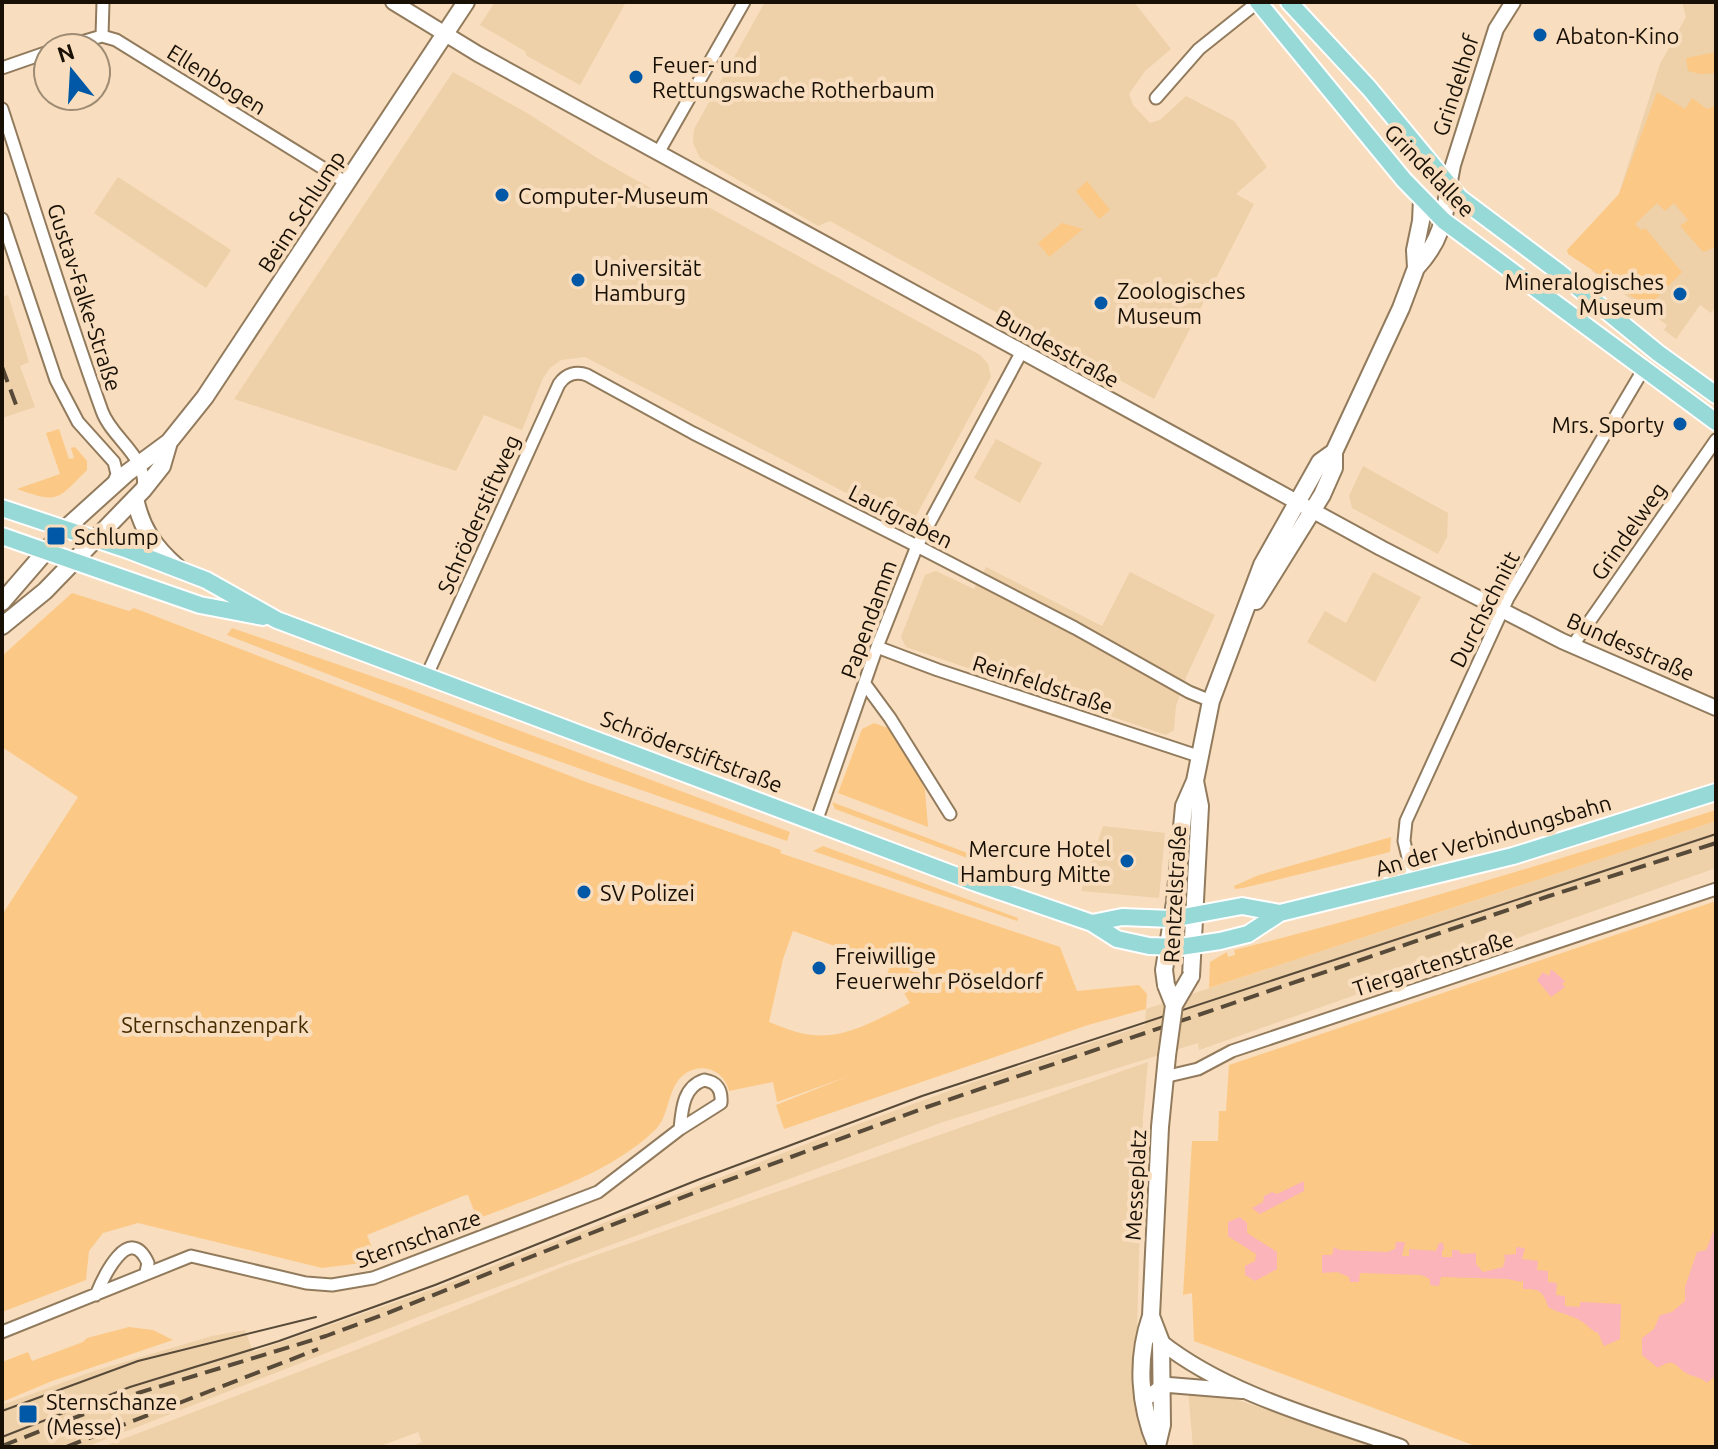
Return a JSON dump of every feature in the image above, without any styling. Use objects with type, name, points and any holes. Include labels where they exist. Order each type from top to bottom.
[{"type":"main road","name":"Beim Schlump","points":[[2,602],[65,529],[138,463],[169,442],[211,389],[466,2]]},
{"type":"main road","name":"Grindelallee","points":[[1258,2],[1348,115],[1444,221],[1716,422]]},
{"type":"main road","name":"Grindelallee","points":[[1289,2],[1369,88],[1449,186],[1482,217],[1560,273],[1658,353],[1716,395]]},
{"type":"main road","name":"Rentzelstraße","points":[[1241,624],[1313,510],[1334,468],[1334,452],[1396,319],[1416,268],[1428,255],[1444,221],[1449,186]]},
{"type":"main road","name":"Rentzelstraße","points":[[1416,268],[1415,250],[1422,199]]},
{"type":"main road","name":"Beim Schlump","points":[[2,626],[45,591],[139,494],[162,466],[169,442]]},
{"type":"main road","name":"Rentzelstraße","points":[[1174,1005],[1163,978],[1184,806],[1195,781],[1211,701],[1262,565],[1320,462],[1334,452]]},
{"type":"main road","points":[[139,494],[148,536],[162,554],[181,570]]},
{"type":"main road","name":"Schröderstiftstraße","points":[[2,508],[206,580],[277,620]]},
{"type":"main road","name":"Schröderstiftstraße","points":[[2,536],[200,605],[277,620],[976,883],[1092,923],[1117,939],[1168,947]]},
{"type":"main road","name":"Rentzelstraße","points":[[1167,1056],[1174,1005],[1191,976],[1200,806],[1195,781]]},
{"type":"main road","name":"An der Verbindungsbahn","points":[[1168,947],[1194,946],[1248,934],[1280,913],[1513,856],[1716,792]]},
{"type":"main road","name":"An der Verbindungsbahn","points":[[1172,919],[1242,906],[1280,913]]},
{"type":"main road","name":"Schröderstiftstraße","points":[[1092,923],[1122,917],[1172,919]]},
{"type":"main road","name":"Messeplatz","points":[[1157,1447],[1147,1427],[1141,1370],[1145,1335],[1151,1316],[1167,1056]]},
{"type":"main road","name":"Messeplatz","points":[[1151,1316],[1161,1342],[1162,1425],[1157,1447]]},
{"type":"street","points":[[102,32],[103,2]]},
{"type":"street","name":"Bundesstraße","points":[[393,2],[445,34],[1021,353],[1501,611],[1716,708]]},
{"type":"street","points":[[658,153],[744,2]]},
{"type":"street","points":[[1156,98],[1199,49],[1258,2]]},
{"type":"street","name":"Grindelhof","points":[[1449,186],[1496,29],[1513,2]]},
{"type":"street","name":"Ellenbogen","points":[[112,39],[347,183]]},
{"type":"street","points":[[2,68],[32,58]]},
{"type":"street","name":"Gustav-Falke-Straße","points":[[2,109],[104,415],[143,474],[139,494]]},
{"type":"street","points":[[2,219],[56,380],[78,422],[114,462],[117,474],[112,486]]},
{"type":"street","name":"Papendamm","points":[[816,822],[877,647],[917,546],[1021,353]]},
{"type":"street","name":"Durchschnitt","points":[[1414,882],[1404,841],[1406,821],[1501,611],[1643,370]]},
{"type":"street","name":"Laufgraben","points":[[571,374],[587,375],[1211,701]]},
{"type":"street","name":"Schröderstiftweg","points":[[427,675],[559,384],[571,374]]},
{"type":"street","name":"Grindelweg","points":[[1573,645],[1716,440]]},
{"type":"street","name":"Reinfeldstraße","points":[[877,647],[1198,756]]},
{"type":"street","points":[[865,684],[950,814]]},
{"type":"street","name":"Tiergartenstraße","points":[[1164,1077],[1190,1072],[1225,1053],[1716,889]]},
{"type":"street","name":"Sternschanze","points":[[2,1332],[191,1256],[306,1283],[332,1285],[361,1281],[598,1192],[680,1129],[721,1103],[716,1084],[704,1080],[690,1088],[680,1129]]},
{"type":"street","points":[[96,1295],[107,1269],[120,1253],[132,1249],[142,1254],[148,1263],[146,1272]]},
{"type":"street","points":[[1161,1342],[1192,1364],[1246,1392],[1401,1447]]},
{"type":"street","points":[[1144,1400],[1160,1388],[1177,1385],[1246,1392]]},
{"type":"shaded area","points":[[495,2],[626,2],[580,85],[527,56],[525,51],[480,25]]},
{"type":"shaded area","points":[[765,2],[1134,2],[1171,49],[1145,71],[1129,94],[1133,105],[1150,123],[1160,120],[1186,96],[1234,121],[1267,167],[1236,194],[1254,204],[1154,399],[830,221],[818,226],[700,158],[693,143],[694,129]]},
{"type":"shaded area","points":[[1682,2],[1716,2],[1716,306],[1711,313],[1700,305],[1676,339],[1664,330],[1667,325],[1592,271],[1660,64],[1686,17]]},
{"type":"shaded area","name":"Universität Hamburg","points":[[453,72],[675,202],[699,202],[980,355],[988,364],[991,377],[915,518],[904,523],[585,357],[561,360],[550,368],[522,430],[484,415],[456,471],[234,399]]},
{"type":"shaded area","points":[[118,177],[231,250],[206,288],[94,213]]},
{"type":"shaded area","points":[[8,295],[29,362],[20,366],[35,407],[2,418],[2,297]]},
{"type":"shaded area","points":[[996,439],[1042,463],[1020,503],[974,478]]},
{"type":"shaded area","points":[[1363,466],[1448,513],[1447,537],[1438,554],[1352,508],[1349,496]]},
{"type":"shaded area","points":[[986,567],[1102,626],[1130,572],[1215,615],[1187,675],[1176,706],[1174,730],[1166,735],[906,647],[901,637],[925,575],[936,571],[974,589]]},
{"type":"shaded area","points":[[1373,572],[1421,597],[1375,682],[1307,642],[1325,611],[1346,623]]},
{"type":"shaded area","points":[[1716,821],[1716,868],[1199,1050],[1198,1043],[943,1122],[446,1306],[86,1447],[2,1447],[2,1405],[94,1371],[212,1336],[245,1330],[253,1352],[439,1287],[842,1130],[1145,1025],[1146,1009]]},
{"type":"shaded area","name":"Mercure Hotel Hamburg Mitte","points":[[1103,826],[1165,833],[1159,898],[1081,891]]},
{"type":"shaded area","points":[[1551,969],[1565,981],[1562,984],[1565,987],[1551,997],[1537,980],[1543,972],[1549,976]]},
{"type":"shaded area","points":[[1148,1062],[1143,1117],[1136,1363],[1145,1447],[409,1447],[422,1442],[418,1432],[378,1447],[102,1447],[565,1266]]},
{"type":"shaded area","points":[[1304,1181],[1304,1191],[1260,1214],[1252,1208],[1263,1202],[1264,1196],[1272,1192],[1277,1194]]},
{"type":"shaded area","points":[[1240,1217],[1247,1223],[1247,1233],[1277,1252],[1277,1269],[1255,1281],[1245,1275],[1245,1266],[1255,1261],[1256,1254],[1228,1236],[1228,1222]]},
{"type":"shaded area","points":[[1716,1225],[1716,1375],[1707,1383],[1672,1363],[1658,1368],[1642,1355],[1642,1338],[1654,1329],[1660,1315],[1672,1312],[1685,1301],[1685,1287],[1697,1252],[1706,1250]]},
{"type":"shaded area","points":[[1396,1242],[1405,1242],[1402,1256],[1409,1256],[1409,1249],[1436,1251],[1439,1243],[1443,1243],[1442,1257],[1452,1257],[1452,1250],[1458,1250],[1461,1254],[1476,1253],[1476,1264],[1483,1272],[1503,1267],[1504,1255],[1516,1254],[1516,1247],[1525,1248],[1522,1259],[1538,1261],[1537,1270],[1548,1271],[1548,1282],[1557,1283],[1556,1295],[1565,1296],[1565,1306],[1580,1307],[1580,1302],[1621,1304],[1620,1339],[1604,1346],[1598,1333],[1573,1317],[1548,1307],[1540,1292],[1523,1289],[1523,1279],[1521,1282],[1441,1277],[1439,1286],[1430,1285],[1430,1279],[1421,1275],[1360,1273],[1359,1282],[1350,1282],[1349,1277],[1337,1272],[1322,1273],[1322,1255],[1332,1255],[1334,1247],[1340,1250],[1387,1252],[1395,1249]]},
{"type":"shaded area","points":[[1188,1390],[1226,1396],[1374,1447],[1193,1447]]},
{"type":"green space","points":[[1716,52],[1716,73],[1688,71],[1686,58]]},
{"type":"green space","points":[[1657,92],[1685,109],[1692,98],[1707,109],[1716,105],[1716,247],[1703,252],[1680,226],[1688,220],[1674,203],[1665,211],[1657,203],[1635,224],[1641,230],[1645,228],[1682,272],[1648,307],[1568,254],[1567,250],[1619,194]]},
{"type":"green space","points":[[1087,181],[1110,210],[1099,219],[1076,191]]},
{"type":"green space","points":[[1062,223],[1083,229],[1049,257],[1038,243]]},
{"type":"green space","points":[[59,429],[69,459],[74,458],[71,448],[75,447],[87,461],[87,470],[56,496],[41,497],[17,489],[60,474],[46,433]]},
{"type":"green space","name":"Sternschanzenpark","points":[[72,593],[129,611],[134,608],[586,782],[781,850],[780,853],[1060,947],[1077,991],[1139,985],[1147,994],[1146,1009],[1088,1025],[784,1129],[776,1105],[849,1076],[777,1102],[773,1082],[729,1091],[718,1074],[699,1068],[686,1073],[675,1085],[654,1131],[614,1161],[570,1183],[477,1219],[468,1195],[367,1235],[376,1258],[370,1262],[322,1268],[138,1223],[103,1233],[89,1251],[86,1280],[2,1312],[2,915],[78,797],[2,747],[2,656]],"holes":[[[793,931],[890,966],[884,982],[901,988],[910,1003],[875,1021],[850,1031],[825,1035],[801,1033],[769,1022],[783,959]]]},
{"type":"green space","points":[[232,628],[406,688],[790,832],[787,841],[498,740],[227,635]]},
{"type":"green space","points":[[874,723],[888,728],[921,781],[925,790],[928,827],[838,793],[862,729]]},
{"type":"green space","points":[[832,802],[970,854],[970,859],[835,809]]},
{"type":"green space","points":[[1716,810],[1716,821],[1209,988],[1210,962],[1227,952],[1228,957],[1235,955],[1234,950],[1416,901]]},
{"type":"green space","points":[[1391,837],[1390,852],[1243,888],[1235,889],[1234,886],[1259,875]]},
{"type":"green space","points":[[823,846],[1018,918],[1017,921],[813,851]]},
{"type":"green space","points":[[1716,901],[1716,1447],[1478,1447],[1194,1341],[1192,1293],[1183,1295],[1192,1141],[1218,1141],[1219,1111],[1226,1111],[1229,1065]]},
{"type":"green space","points":[[129,1327],[153,1330],[173,1340],[52,1381],[2,1402],[2,1362],[28,1352],[32,1361],[87,1338]]},
{"type":"tram line","points":[[2,1437],[130,1387],[279,1341],[435,1285],[700,1179],[922,1096],[1716,834]]},
{"type":"tram line","points":[[2,1411],[138,1361],[316,1317]]},
{"type":"railway","points":[[2,367],[18,410]]},
{"type":"railway","points":[[2,1446],[138,1393],[326,1336],[704,1189],[927,1107],[1549,896],[1716,843]]},
{"type":"railway","points":[[66,1447],[318,1349]]},
{"type":"place","name":"Abaton-Kino","points":[[1540,35]]},
{"type":"place","name":"Feuer- und Rettungswache Rotherbaum","points":[[636,77]]},
{"type":"place","name":"Computer-Museum","points":[[502,195]]},
{"type":"place","name":"Universität Hamburg","points":[[578,280]]},
{"type":"place","name":"Mineralogisches Museum","points":[[1680,294]]},
{"type":"place","name":"Zoologisches Museum","points":[[1101,303]]},
{"type":"place","name":"Mrs. Sporty","points":[[1680,424]]},
{"type":"place","name":"Schlump","points":[[56,536]]},
{"type":"place","name":"Mercure Hotel Hamburg Mitte","points":[[1127,861]]},
{"type":"place","name":"SV Polizei","points":[[584,892]]},
{"type":"place","name":"Freiwillige Feuerwehr Pöseldorf","points":[[819,968]]},
{"type":"place","name":"Sternschanze (Messe)","points":[[28,1414]]}]
